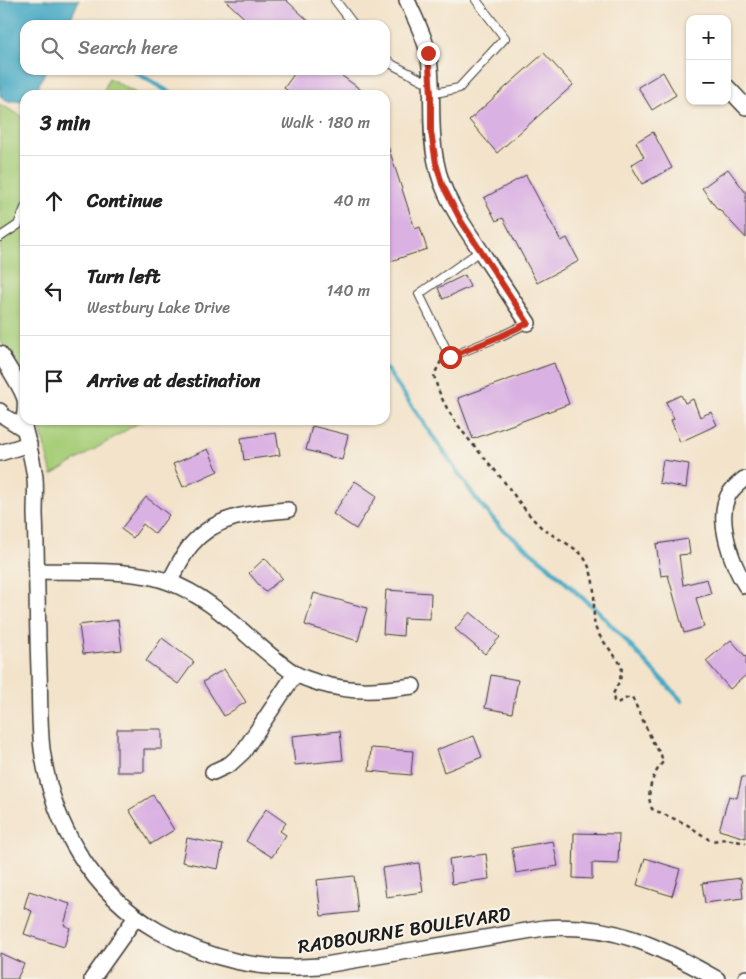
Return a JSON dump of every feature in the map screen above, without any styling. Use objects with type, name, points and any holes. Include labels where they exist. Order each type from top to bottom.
[{"type":"street","points":[[407,0],[428,53],[431,89],[431,132],[436,163],[442,184],[461,221],[528,323]]},
{"type":"street","points":[[731,91],[746,107]]},
{"type":"street","name":"RADBOURNE BOULEVARD","points":[[0,354],[20,391]]},
{"type":"street","points":[[0,411],[2,415],[24,429]]},
{"type":"street","name":"RADBOURNE BOULEVARD","points":[[24,425],[35,479],[42,748],[52,793],[70,839],[84,864],[112,897],[136,917],[177,941],[222,958],[253,965],[290,969],[319,966],[544,928],[574,927],[604,930],[657,947],[716,979]]},
{"type":"street","points":[[0,453],[29,444]]},
{"type":"street","points":[[744,478],[728,496],[725,505],[725,525],[734,563],[746,586]]},
{"type":"street","points":[[169,582],[192,544],[212,527],[228,519],[245,514],[288,510]]},
{"type":"street","points":[[37,571],[132,574],[169,582],[209,603],[295,674],[308,680],[348,690],[376,691],[413,686]]},
{"type":"street","points":[[213,772],[230,764],[243,752],[295,674]]},
{"type":"street","points":[[92,979],[136,917]]},
{"type":"lane","points":[[335,0],[350,20]]},
{"type":"lane","points":[[390,62],[431,89],[459,88],[505,38],[476,0]]},
{"type":"lane","points":[[0,237],[18,225],[20,220]]},
{"type":"lane","points":[[480,251],[419,294],[450,357],[528,323]]},
{"type":"path","points":[[448,352],[434,375],[442,397],[452,416],[524,509],[542,527],[582,555],[593,584],[596,630],[622,666],[620,680],[613,694],[614,701],[617,703],[627,698],[632,698],[663,762],[656,770],[649,787],[649,802],[652,808],[686,824],[711,841],[726,839],[746,843]]},
{"type":"green space","points":[[109,78],[130,90],[104,90]]},
{"type":"green space","points":[[0,104],[20,115],[20,374],[0,340]]},
{"type":"green space","points":[[39,425],[135,425],[52,475]]},
{"type":"water","points":[[0,0],[79,0],[70,20],[20,20],[20,75],[44,75],[36,90],[20,90],[20,101],[8,101],[0,96]]},
{"type":"building","points":[[225,0],[286,0],[308,20],[247,20]]},
{"type":"building","points":[[544,53],[573,85],[497,153],[469,120]]},
{"type":"building","points":[[663,72],[676,95],[652,110],[638,87]]},
{"type":"building","points":[[293,75],[341,75],[361,90],[287,90],[284,88]]},
{"type":"building","points":[[653,132],[672,168],[642,184],[631,165],[644,157],[636,142]]},
{"type":"building","points":[[390,152],[415,229],[420,227],[427,249],[390,261]]},
{"type":"building","points":[[728,169],[746,193],[746,238],[718,210],[702,188]]},
{"type":"building","points":[[526,175],[561,241],[567,238],[579,261],[537,283],[503,218],[496,221],[484,198]]},
{"type":"building","points":[[465,275],[470,287],[443,299],[438,288]]},
{"type":"building","points":[[554,363],[569,404],[473,439],[458,398]]},
{"type":"building","points":[[681,395],[685,403],[693,399],[700,417],[711,412],[717,425],[680,442],[671,420],[674,419],[666,402]]},
{"type":"building","points":[[312,426],[348,435],[342,460],[306,450]]},
{"type":"building","points":[[276,433],[280,455],[244,460],[241,438]]},
{"type":"building","points":[[208,449],[218,471],[183,487],[173,464]]},
{"type":"building","points":[[663,460],[689,464],[686,488],[659,483]]},
{"type":"building","points":[[355,481],[377,496],[356,529],[333,514]]},
{"type":"building","points":[[146,497],[169,515],[155,534],[143,524],[133,538],[121,529]]},
{"type":"building","points":[[688,539],[690,554],[679,555],[683,585],[707,579],[711,594],[696,598],[704,627],[684,633],[668,575],[661,576],[656,544]]},
{"type":"building","points":[[265,558],[282,578],[265,592],[249,573]]},
{"type":"building","points":[[386,590],[431,593],[430,619],[404,618],[403,636],[383,634]]},
{"type":"building","points":[[314,593],[367,608],[358,641],[305,625]]},
{"type":"building","points":[[470,612],[500,637],[485,654],[455,629]]},
{"type":"building","points":[[118,620],[122,650],[83,654],[79,625]]},
{"type":"building","points":[[162,638],[194,662],[178,684],[146,661]]},
{"type":"building","points":[[731,640],[746,657],[746,675],[730,689],[706,661]]},
{"type":"building","points":[[224,669],[246,702],[224,716],[203,682]]},
{"type":"building","points":[[491,675],[518,680],[512,713],[485,708]]},
{"type":"building","points":[[117,729],[162,729],[162,749],[144,749],[144,772],[117,772]]},
{"type":"building","points":[[340,731],[343,760],[295,765],[292,736]]},
{"type":"building","points":[[474,736],[482,757],[444,772],[436,750]]},
{"type":"building","points":[[371,748],[413,751],[411,775],[369,771]]},
{"type":"building","points":[[742,777],[746,777],[746,838],[719,830],[729,796],[737,798]]},
{"type":"building","points":[[153,795],[174,830],[151,844],[129,810]]},
{"type":"building","points":[[266,809],[286,823],[280,831],[286,835],[272,857],[246,841]]},
{"type":"building","points":[[574,833],[619,834],[618,864],[592,863],[592,879],[573,878]]},
{"type":"building","points":[[187,838],[223,845],[218,869],[182,862]]},
{"type":"building","points":[[553,841],[558,866],[516,873],[512,848]]},
{"type":"building","points":[[486,854],[489,879],[452,884],[449,859]]},
{"type":"building","points":[[645,858],[680,869],[672,896],[637,885]]},
{"type":"building","points":[[419,863],[423,892],[386,897],[382,868]]},
{"type":"building","points":[[354,876],[358,912],[321,916],[317,880]]},
{"type":"building","points":[[741,878],[743,898],[705,903],[702,883]]},
{"type":"building","points":[[29,891],[70,904],[64,925],[70,928],[64,947],[24,934],[32,911],[24,908]]},
{"type":"building","points":[[0,953],[24,964],[17,979],[0,979]]},
{"type":"waterway","points":[[140,75],[166,90]]},
{"type":"waterway","points":[[390,374],[477,500],[501,528],[546,564],[596,609],[682,701]]},
{"type":"route","points":[[428,53],[431,132],[436,163],[442,184],[461,221],[528,323],[450,357]]}]
